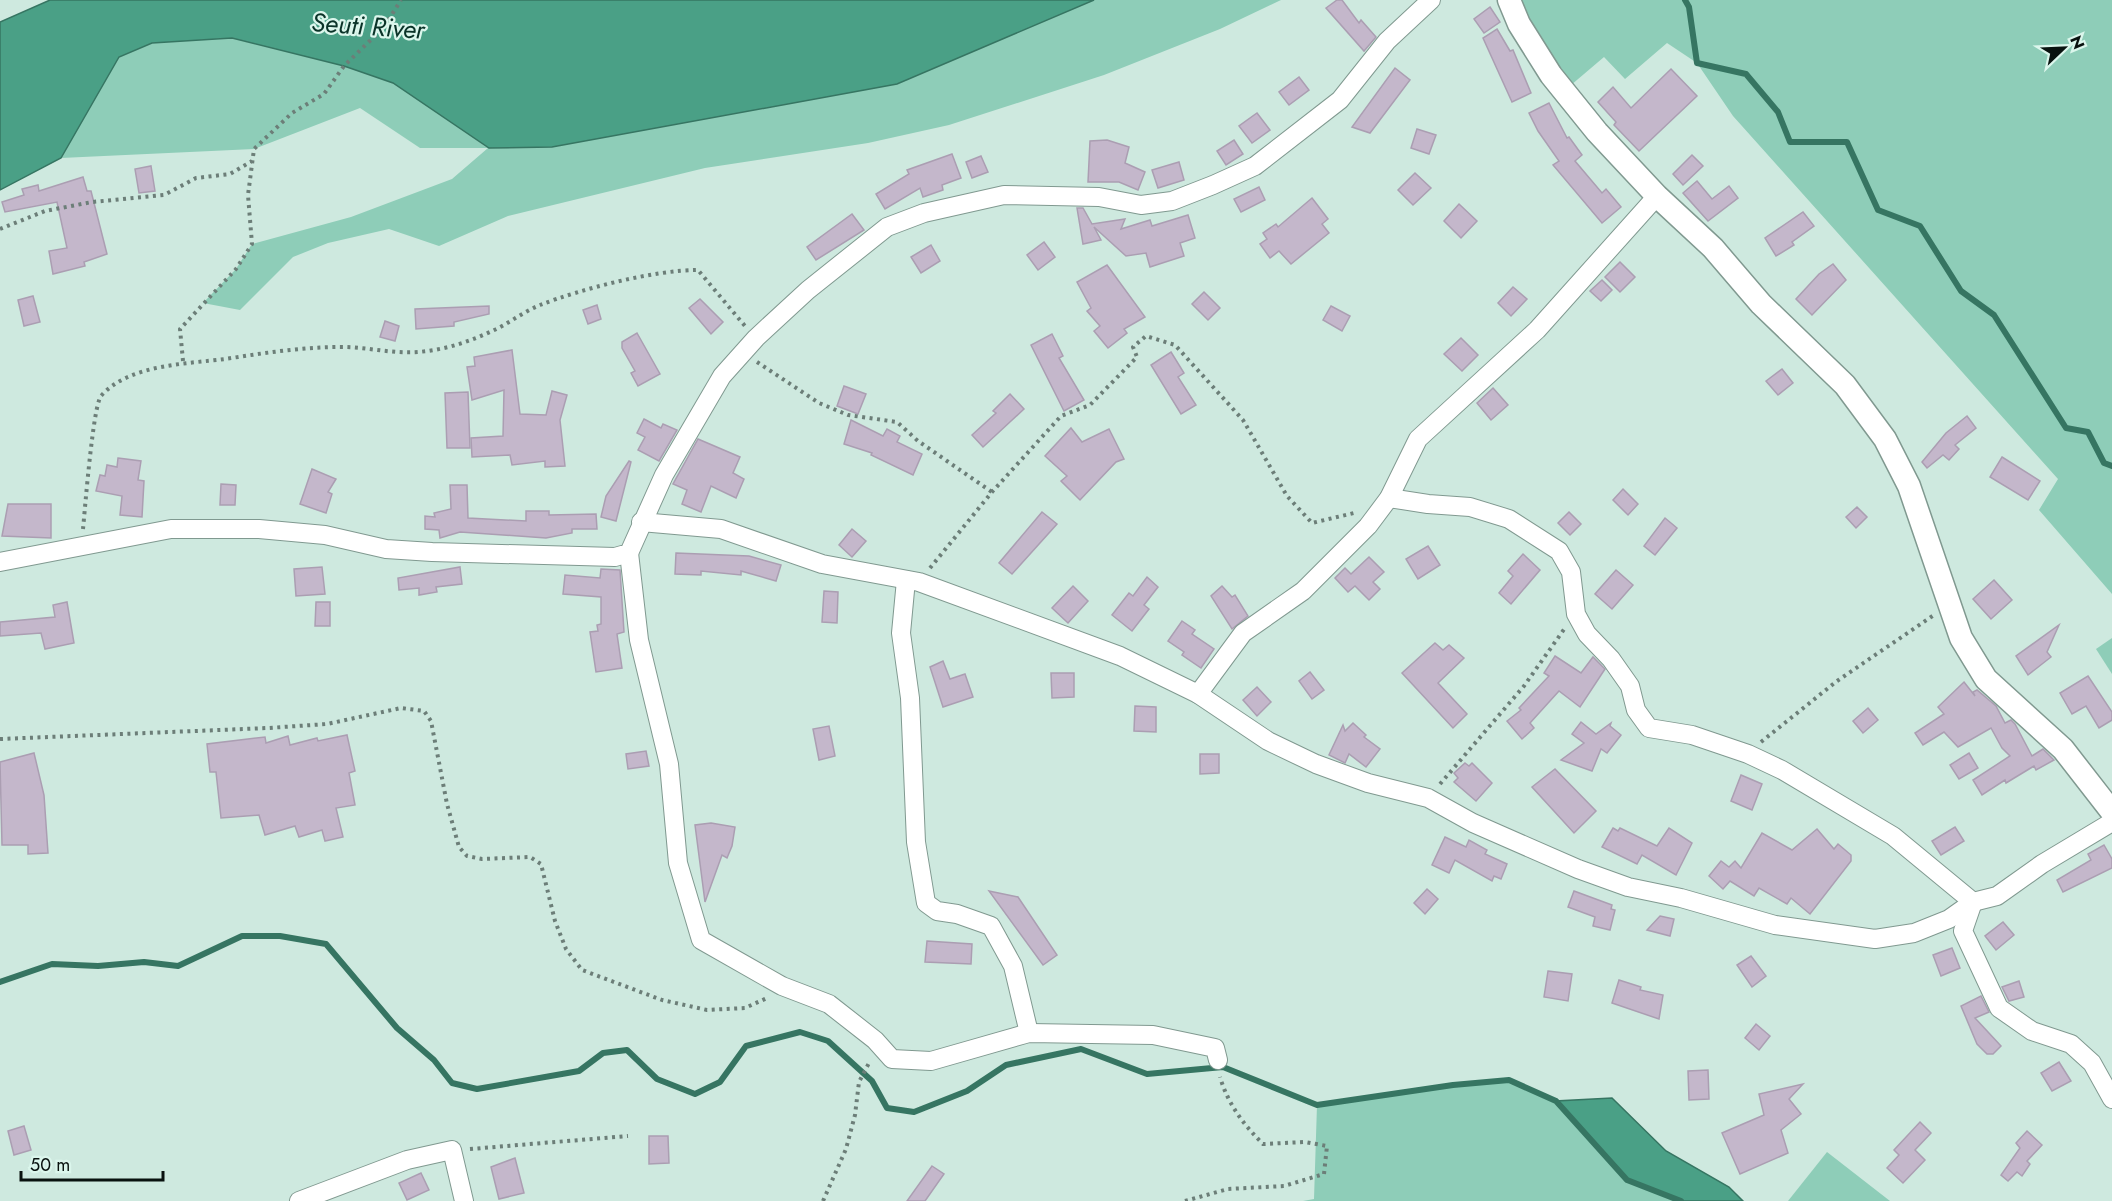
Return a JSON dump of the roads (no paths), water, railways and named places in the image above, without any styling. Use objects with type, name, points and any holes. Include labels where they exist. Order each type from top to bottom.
[{"type":"street","points":[[1219,1070],[1215,1048],[1153,1035],[1029,1033],[931,1061],[892,1059],[875,1040],[829,1004],[782,986],[701,939],[678,863],[669,764],[639,640],[629,553],[641,522],[697,415],[722,376],[756,338],[808,290],[887,228],[924,213],[1004,195],[1099,197],[1141,205],[1162,202],[1213,185],[1255,166],[1340,100],[1387,41],[1431,0]]},
{"type":"street","points":[[1509,0],[1519,24],[1551,75],[1597,132],[1657,196],[1713,248],[1761,304],[1845,385],[1886,439],[1909,486],[1961,638],[1986,679],[2024,711],[2063,749],[2112,812]]},
{"type":"street","points":[[1198,694],[1243,633],[1303,591],[1368,526],[1389,498],[1418,439],[1537,330],[1657,196]]},
{"type":"street","points":[[1389,498],[1470,507],[1509,519],[1559,551],[1571,572],[1576,612],[1587,634],[1611,659],[1630,686],[1636,710],[1649,728],[1692,735],[1748,754],[1782,770],[1893,837],[1973,902]]},
{"type":"street","points":[[641,522],[721,529],[822,564],[913,581],[1120,656],[1198,694],[1268,741],[1316,764],[1368,783],[1428,798],[1473,823],[1578,869],[1628,887],[1681,898],[1775,925],[1875,939],[1914,933],[1949,919],[1973,902],[1997,896],[2042,864],[2112,822]]},
{"type":"street","points":[[0,562],[171,529],[260,529],[325,535],[386,549],[421,551],[615,557],[629,553]]},
{"type":"street","points":[[913,581],[901,633],[910,698],[916,842],[924,893],[927,903],[937,911],[957,914],[991,926],[1013,966],[1029,1033]]},
{"type":"street","points":[[1973,902],[1964,931],[1999,1008],[2032,1031],[2071,1044],[2092,1063],[2112,1099]]},
{"type":"street","points":[[299,1201],[406,1160],[452,1150],[464,1201]]},
{"type":"water","name":"Seuti River","points":[[50,0],[1094,0],[897,84],[552,147],[489,148],[393,83],[344,66],[232,38],[152,43],[119,57],[61,158],[0,190],[0,22]]},
{"type":"water","points":[[1612,1098],[1666,1151],[1729,1187],[1743,1201],[1681,1201],[1627,1180],[1556,1101]]},
{"type":"waterway","points":[[1685,0],[1689,7],[1697,63],[1746,74],[1778,112],[1790,142],[1847,142],[1878,210],[1920,226],[1961,291],[1994,315],[2066,428],[2088,432],[2104,463],[2112,466]]},
{"type":"waterway","points":[[0,982],[52,964],[98,966],[144,962],[178,966],[242,936],[280,936],[326,944],[397,1028],[434,1060],[452,1083],[477,1089],[579,1071],[603,1053],[627,1050],[657,1079],[695,1094],[720,1082],[746,1046],[800,1032],[828,1041],[872,1081],[887,1108],[914,1112],[967,1091],[1006,1065],[1081,1049],[1147,1074],[1223,1067],[1317,1105],[1453,1085],[1509,1080],[1556,1101],[1627,1180],[1681,1201]]}]
